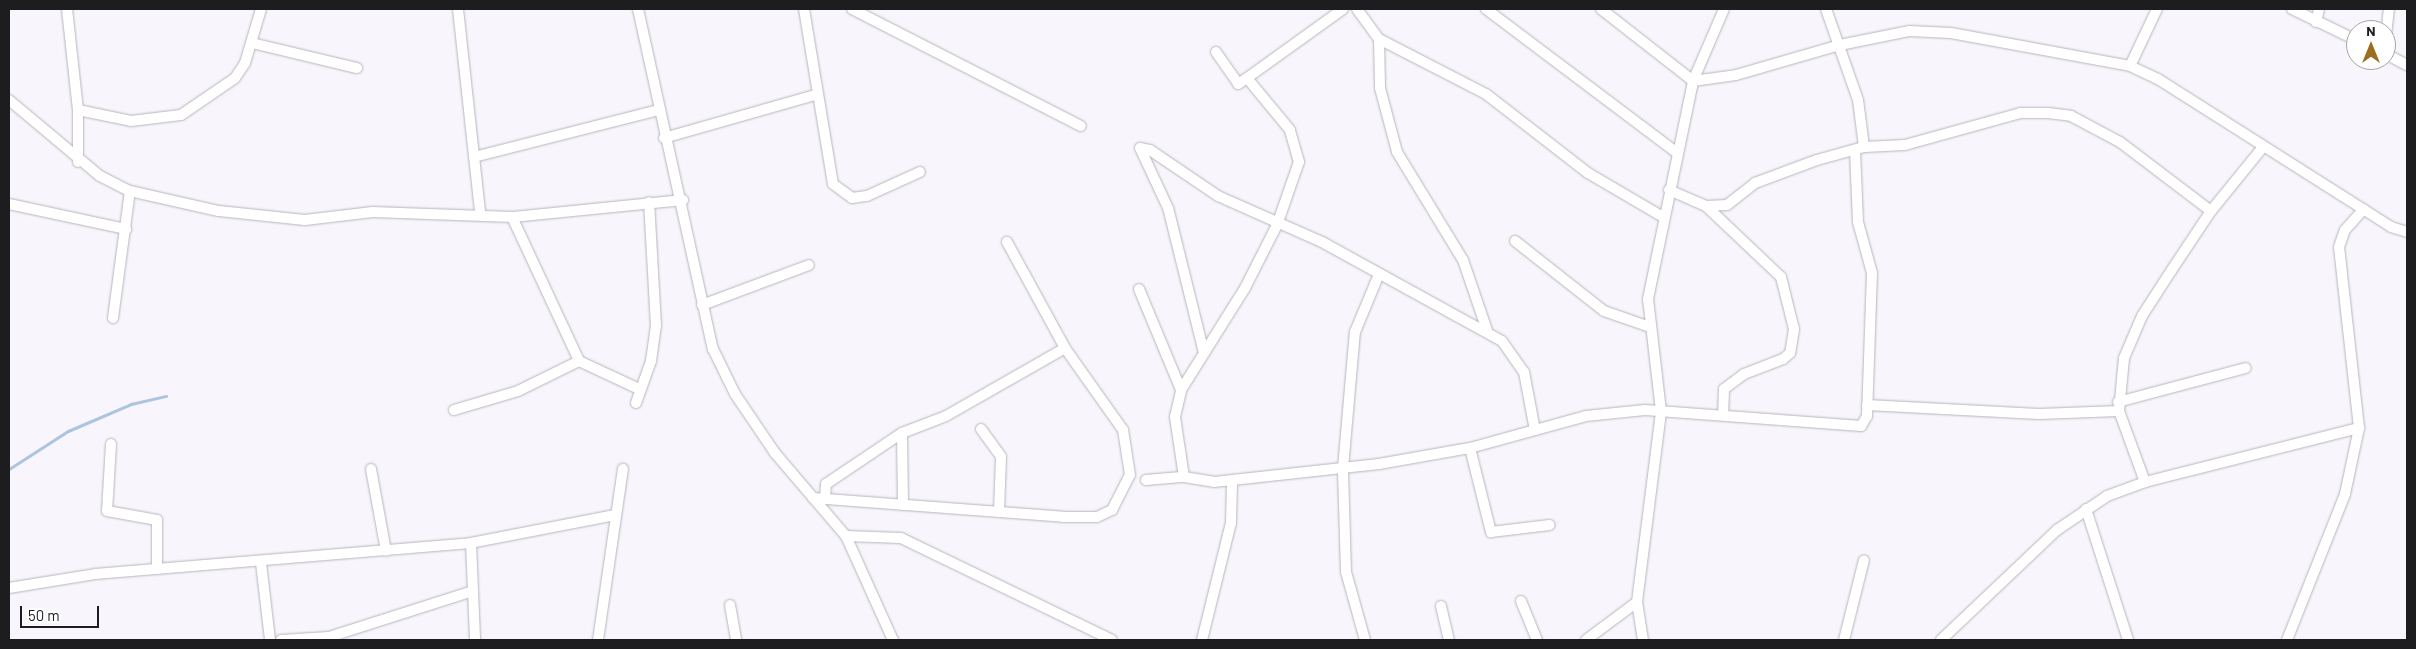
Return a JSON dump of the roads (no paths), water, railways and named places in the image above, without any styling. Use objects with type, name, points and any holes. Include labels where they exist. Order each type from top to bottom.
[{"type":"street","points":[[66,9],[78,110],[78,162]]},
{"type":"street","points":[[78,110],[131,121],[181,115],[235,78],[252,42],[262,9]]},
{"type":"street","points":[[458,9],[480,212]]},
{"type":"street","points":[[638,9],[664,138],[683,200],[702,305],[713,349],[735,394],[751,418],[813,498],[846,536],[893,640]]},
{"type":"street","points":[[804,9],[815,95],[828,166],[840,193],[852,198],[867,196],[920,172]]},
{"type":"street","points":[[852,9],[1081,126]]},
{"type":"street","points":[[1216,52],[1238,84],[1343,9]]},
{"type":"street","points":[[1357,9],[1379,39],[1486,94],[1588,172],[1663,217]]},
{"type":"street","points":[[1486,9],[1677,153]]},
{"type":"street","points":[[1601,9],[1693,81],[1736,75],[1840,45],[1909,31],[1951,33],[2130,66],[2158,79],[2364,210],[2407,232]]},
{"type":"street","points":[[1643,640],[1637,602],[1662,411],[1648,299],[1663,217],[1693,81],[1722,13],[1713,9]]},
{"type":"street","points":[[1146,480],[1184,477],[1197,482],[1232,481],[1342,468],[1470,448],[1586,416],[1662,411],[1723,412],[1851,428],[1864,421],[1867,405],[1872,273],[1858,222],[1860,149],[1858,100],[1826,9]]},
{"type":"street","points":[[2130,66],[2157,9]]},
{"type":"street","points":[[2292,9],[2346,36]]},
{"type":"street","points":[[2316,22],[2318,9]]},
{"type":"street","points":[[1379,39],[1380,88],[1397,152],[1463,260],[1487,330]]},
{"type":"street","points":[[252,42],[357,68]]},
{"type":"street","points":[[2396,60],[2407,66]]},
{"type":"street","points":[[1184,477],[1175,417],[1181,390],[1245,288],[1277,225],[1297,176],[1297,144],[1247,78]]},
{"type":"street","points":[[664,138],[815,95]]},
{"type":"street","points":[[9,100],[78,162],[130,191],[190,206],[305,220],[373,212],[480,212],[512,217],[683,200]]},
{"type":"street","points":[[474,157],[658,110]]},
{"type":"street","points":[[1706,206],[1726,205],[1755,183],[1860,149],[1905,145],[2020,113],[2071,116],[2120,142],[2211,211]]},
{"type":"street","points":[[2144,482],[2118,407],[2124,358],[2142,316],[2211,211],[2263,147]]},
{"type":"street","points":[[1204,353],[1168,208],[1140,148],[1150,150],[1218,196],[1277,225],[1322,242],[1487,330],[1513,351],[1524,372],[1536,430]]},
{"type":"street","points":[[1669,190],[1706,206],[1781,277],[1794,330],[1792,348],[1784,359],[1744,374],[1724,389],[1723,412]]},
{"type":"street","points":[[114,318],[130,191]]},
{"type":"street","points":[[636,403],[639,389],[651,361],[656,326],[649,202]]},
{"type":"street","points":[[9,204],[126,229]]},
{"type":"street","points":[[2287,640],[2345,494],[2359,428],[2339,246],[2345,230],[2364,210]]},
{"type":"street","points":[[512,217],[579,362],[639,389]]},
{"type":"street","points":[[813,498],[999,512],[1097,517],[1112,510],[1125,492],[1130,475],[1123,430],[1066,348],[1007,242]]},
{"type":"street","points":[[1515,242],[1604,311],[1650,327]]},
{"type":"street","points":[[702,305],[809,265]]},
{"type":"street","points":[[1366,640],[1346,572],[1342,468],[1355,332],[1379,274]]},
{"type":"street","points":[[1139,289],[1181,390]]},
{"type":"street","points":[[825,498],[826,484],[902,432],[946,416],[1066,348]]},
{"type":"street","points":[[454,410],[518,391],[579,362]]},
{"type":"street","points":[[1867,405],[2039,414],[2118,407],[2246,368]]},
{"type":"street","points":[[1941,640],[2086,509],[2144,482],[2359,428]]},
{"type":"street","points":[[981,429],[1001,457],[999,512]]},
{"type":"street","points":[[902,432],[904,505]]},
{"type":"street","points":[[111,444],[107,511],[157,520],[157,569]]},
{"type":"street","points":[[1470,448],[1491,532],[1550,525]]},
{"type":"street","points":[[371,469],[386,551]]},
{"type":"street","points":[[598,640],[623,469]]},
{"type":"street","points":[[1202,640],[1231,523],[1232,481]]},
{"type":"street","points":[[2086,509],[2128,640]]},
{"type":"street","points":[[9,588],[157,569],[261,563],[471,543],[615,515]]},
{"type":"street","points":[[846,536],[901,538],[1112,640]]},
{"type":"street","points":[[471,543],[475,640]]},
{"type":"street","points":[[1844,640],[1864,560]]},
{"type":"street","points":[[261,563],[270,640]]},
{"type":"street","points":[[282,640],[329,637],[473,591]]},
{"type":"street","points":[[1521,601],[1537,640]]},
{"type":"street","points":[[1586,640],[1637,602]]},
{"type":"street","points":[[730,605],[736,640]]},
{"type":"street","points":[[1441,606],[1449,640]]},
{"type":"waterway","points":[[9,469],[68,431],[131,404],[166,396]]}]
